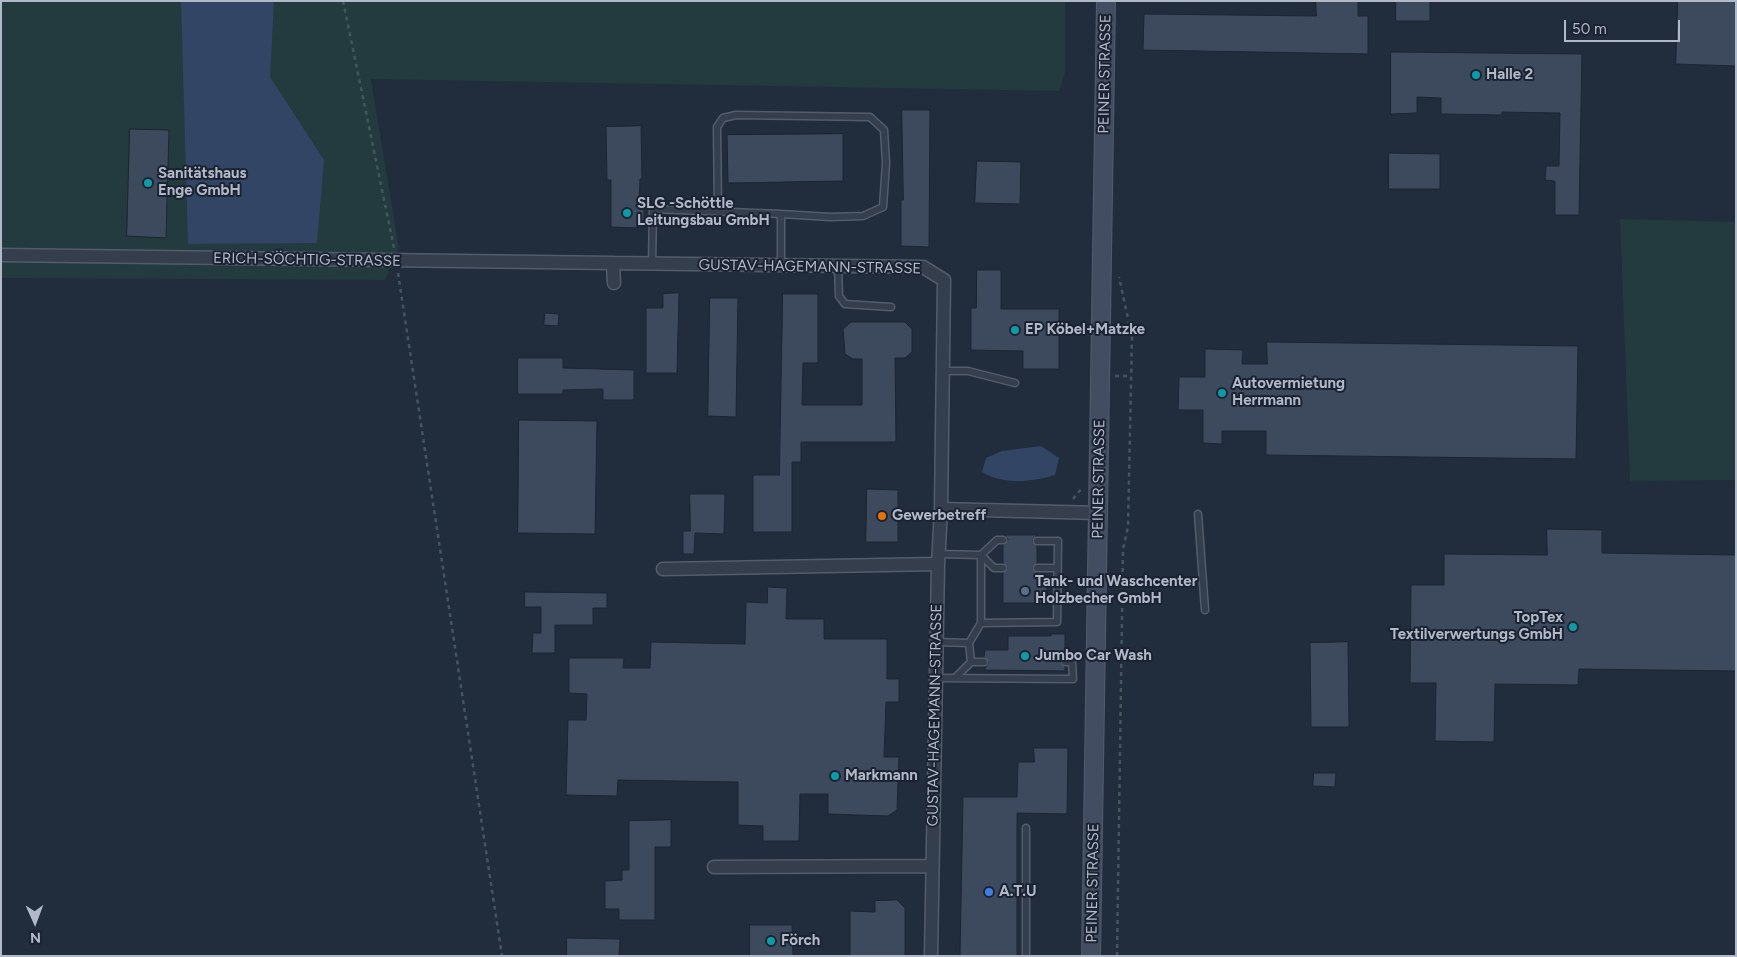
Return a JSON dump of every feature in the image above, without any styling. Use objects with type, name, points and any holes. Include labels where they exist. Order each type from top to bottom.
[{"type":"main road","name":"PEINER STRASSE","points":[[1091,956],[1106,1]]},
{"type":"street","name":"ERICH-SÖCHTIG-STRASSE","points":[[1,255],[396,262],[613,263]]},
{"type":"street","points":[[613,263],[614,283]]},
{"type":"street","name":"GUSTAV-HAGEMANN-STRASSE","points":[[613,263],[923,267],[944,280],[941,509],[938,559],[932,866],[932,956]]},
{"type":"street","points":[[941,509],[1099,513]]},
{"type":"street","points":[[663,569],[938,559]]},
{"type":"street","points":[[714,867],[932,866]]},
{"type":"lane","points":[[652,264],[653,209],[718,212],[782,214],[830,217],[863,216],[883,207],[886,163],[884,130],[870,118],[790,118],[736,115],[723,118],[717,127],[718,212]]},
{"type":"lane","points":[[780,265],[782,214]]},
{"type":"lane","points":[[838,266],[839,296],[845,304],[891,307]]},
{"type":"lane","points":[[943,371],[968,371],[1015,383]]},
{"type":"lane","points":[[1198,514],[1205,610]]},
{"type":"lane","points":[[938,559],[981,556],[997,540],[1003,540]]},
{"type":"lane","points":[[981,623],[1057,622],[1058,541],[1037,541]]},
{"type":"lane","points":[[981,556],[994,568],[1003,568]]},
{"type":"lane","points":[[971,662],[969,643],[981,623],[981,556]]},
{"type":"lane","points":[[1037,568],[1058,568]]},
{"type":"lane","points":[[936,642],[969,643]]},
{"type":"lane","points":[[955,678],[971,662],[984,662]]},
{"type":"lane","points":[[936,678],[1072,679],[1072,662],[1065,662]]},
{"type":"lane","points":[[1026,828],[1026,956]]},
{"type":"path","points":[[343,1],[396,262],[502,956]]},
{"type":"path","points":[[1117,956],[1123,550],[1128,527],[1132,337],[1118,272]]},
{"type":"green space","points":[[1,1],[1065,1],[1065,73],[1059,91],[371,79],[399,248],[385,280],[1,278]]},
{"type":"green space","points":[[1620,219],[1736,222],[1736,480],[1630,481]]},
{"type":"water","points":[[181,1],[274,1],[270,77],[324,160],[317,243],[188,244]]},
{"type":"water","points":[[1041,446],[1059,458],[1055,475],[1027,481],[1008,481],[982,472],[986,458],[1002,451]]},
{"type":"building","points":[[1316,1],[1358,1],[1358,16],[1368,16],[1368,54],[1143,50],[1144,14],[1316,16]]},
{"type":"building","points":[[1396,1],[1430,1],[1430,21],[1396,21]]},
{"type":"building","points":[[1678,1],[1736,1],[1736,66],[1676,64]]},
{"type":"building","points":[[1391,52],[1582,54],[1579,215],[1555,215],[1555,181],[1545,180],[1546,166],[1559,166],[1560,113],[1502,112],[1502,115],[1441,114],[1441,98],[1417,97],[1417,113],[1391,114]]},
{"type":"building","points":[[902,110],[930,110],[929,247],[901,246],[901,200],[903,200]]},
{"type":"building","points":[[641,126],[642,179],[640,179],[639,205],[644,205],[644,221],[637,221],[637,228],[611,227],[611,180],[607,180],[606,127]]},
{"type":"building","name":"Sanitätshaus Enge GmbH","points":[[130,129],[169,130],[166,238],[127,236]]},
{"type":"building","points":[[843,134],[843,181],[728,183],[727,135]]},
{"type":"building","points":[[1389,153],[1440,154],[1440,189],[1389,189]]},
{"type":"building","points":[[977,161],[1021,162],[1020,204],[975,203]]},
{"type":"building","name":"EP Köbel+Matzke","points":[[977,270],[1001,270],[1001,309],[1059,309],[1059,369],[1023,369],[1023,351],[971,350],[971,308],[976,308]]},
{"type":"building","points":[[679,293],[677,373],[646,373],[646,308],[663,308],[663,294]]},
{"type":"building","points":[[783,294],[818,294],[818,363],[803,363],[802,405],[862,405],[862,359],[853,359],[845,354],[843,329],[851,322],[905,322],[912,329],[912,352],[905,358],[895,358],[896,442],[801,442],[801,462],[792,462],[792,532],[753,532],[753,475],[779,475]]},
{"type":"building","points":[[710,298],[738,298],[736,417],[708,416]]},
{"type":"building","points":[[545,313],[559,314],[558,326],[544,325]]},
{"type":"building","points":[[1267,342],[1578,346],[1576,459],[1266,455],[1266,431],[1222,431],[1222,444],[1203,443],[1203,410],[1178,410],[1179,377],[1205,377],[1205,349],[1243,350],[1242,364],[1267,364]]},
{"type":"building","points":[[518,358],[563,358],[563,368],[634,370],[634,400],[603,400],[603,389],[563,390],[563,394],[518,394]]},
{"type":"building","points":[[519,420],[597,421],[595,534],[518,533]]},
{"type":"building","name":"Gewerbetreff","points":[[867,489],[898,490],[898,542],[866,542]]},
{"type":"building","points":[[690,494],[725,494],[724,534],[695,533],[694,554],[683,554],[683,531],[690,531]]},
{"type":"building","name":"TopTex Textilverwertungs GmbH","points":[[1547,529],[1602,530],[1602,553],[1736,555],[1736,671],[1579,669],[1578,685],[1495,684],[1494,742],[1435,741],[1436,683],[1410,683],[1411,585],[1444,585],[1444,554],[1547,555]]},
{"type":"building","points":[[1005,535],[1037,535],[1032,541],[1037,546],[1037,563],[1032,568],[1037,573],[1037,579],[1047,579],[1047,603],[1003,603],[1003,573],[1008,568],[1003,563],[1003,545],[1008,540]]},
{"type":"building","points":[[768,587],[787,588],[786,619],[824,619],[824,639],[887,639],[887,679],[899,679],[899,702],[886,702],[884,757],[899,757],[897,810],[888,816],[828,814],[828,794],[800,794],[799,841],[763,841],[763,826],[738,825],[738,782],[618,780],[617,796],[566,795],[568,720],[586,720],[587,694],[569,693],[569,658],[624,658],[623,668],[650,668],[651,642],[745,644],[746,602],[767,603]]},
{"type":"building","points":[[525,592],[607,593],[607,608],[593,608],[593,625],[555,625],[555,653],[532,653],[533,633],[541,633],[541,607],[525,607]]},
{"type":"building","name":"Jumbo Car Wash","points":[[1051,634],[1065,634],[1065,657],[1060,662],[1065,667],[1065,671],[984,670],[989,662],[984,657],[985,650],[1008,650],[1008,636],[1051,636]]},
{"type":"building","points":[[1348,642],[1349,727],[1311,727],[1310,643]]},
{"type":"building","name":"A.T.U","points":[[1034,748],[1068,748],[1067,814],[1017,813],[1017,956],[960,956],[963,797],[1017,797],[1018,762],[1034,762]]},
{"type":"building","points":[[1314,773],[1336,773],[1335,787],[1313,786]]},
{"type":"building","points":[[671,820],[671,847],[655,847],[655,920],[619,920],[619,909],[605,909],[605,881],[622,880],[622,870],[629,870],[629,821]]},
{"type":"building","points":[[897,900],[905,908],[905,956],[850,956],[850,911],[875,912],[875,901]]},
{"type":"building","name":"Förch","points":[[750,925],[792,925],[793,956],[750,956]]},
{"type":"building","points":[[567,938],[620,939],[619,956],[567,956]]},
{"type":"place","name":"Halle 2","points":[[1476,75]]},
{"type":"place","name":"Sanitätshaus Enge GmbH","points":[[148,183]]},
{"type":"place","name":"SLG -Schöttle Leitungsbau GmbH","points":[[627,213]]},
{"type":"place","name":"EP Köbel+Matzke","points":[[1015,330]]},
{"type":"place","name":"Autovermietung Herrmann","points":[[1222,393]]},
{"type":"place","name":"Gewerbetreff","points":[[882,516]]},
{"type":"place","name":"Tank- und Waschcenter Holzbecher GmbH","points":[[1025,591]]},
{"type":"place","name":"TopTex Textilverwertungs GmbH","points":[[1573,627]]},
{"type":"place","name":"Jumbo Car Wash","points":[[1025,656]]},
{"type":"place","name":"Markmann","points":[[835,776]]},
{"type":"place","name":"A.T.U","points":[[989,892]]},
{"type":"place","name":"Förch","points":[[771,941]]}]
